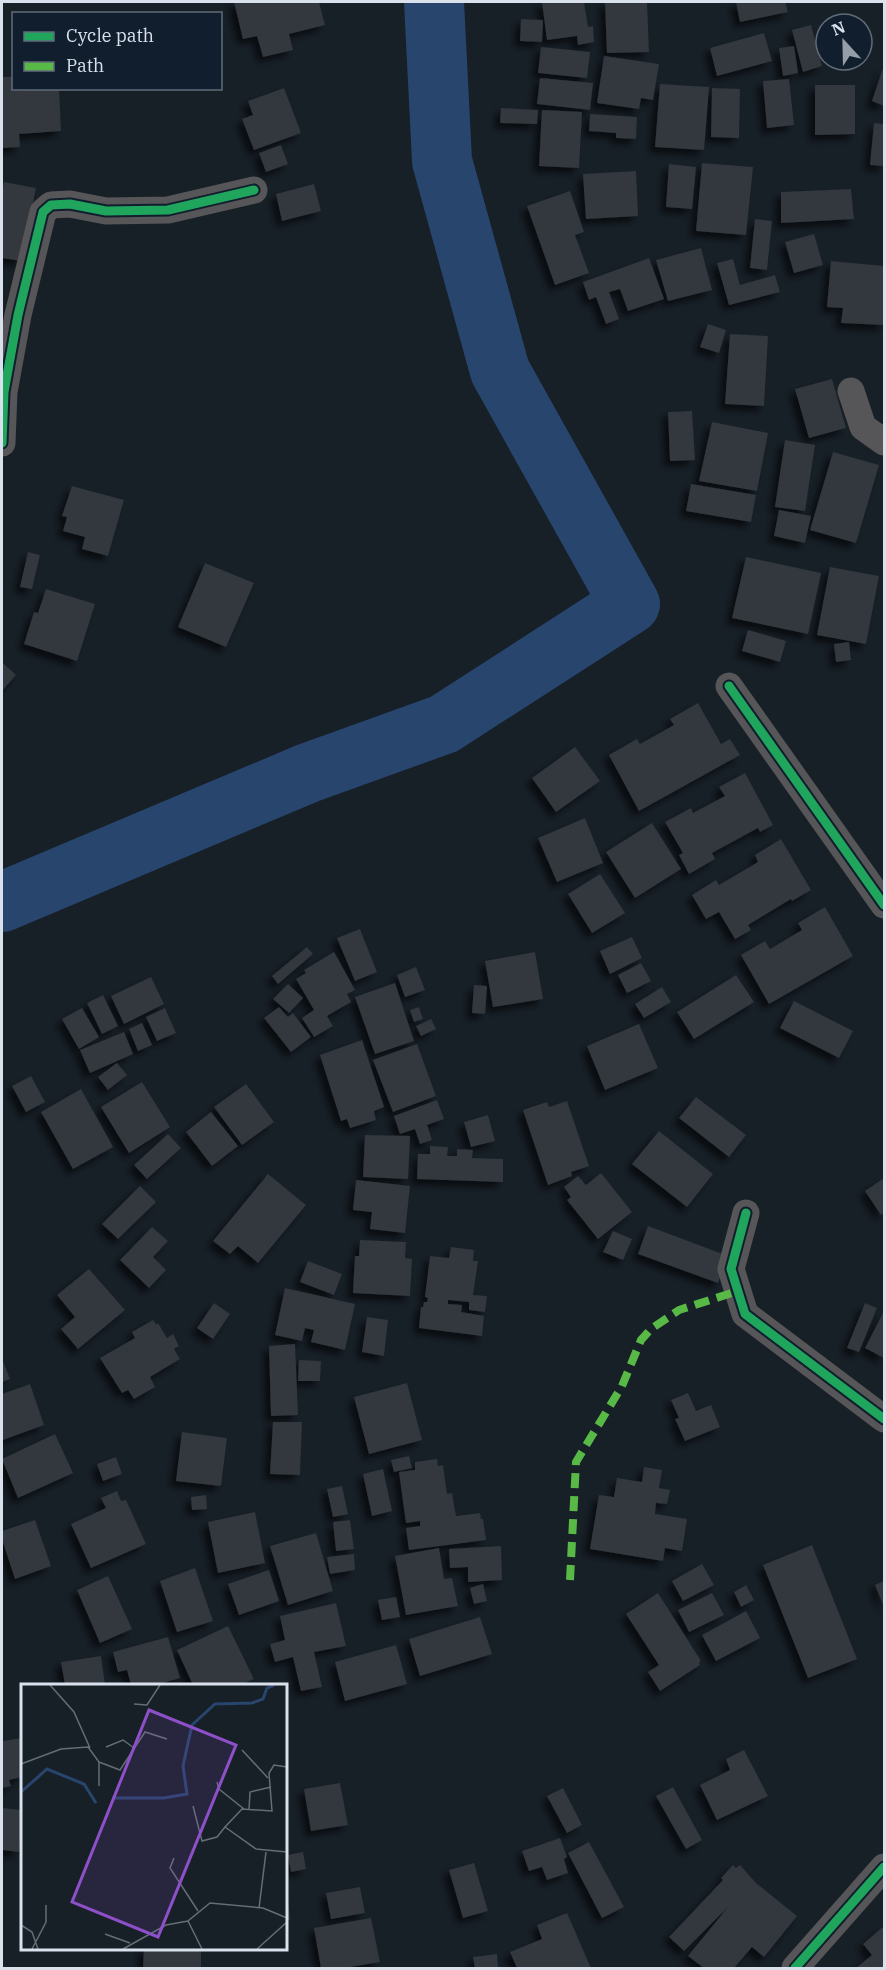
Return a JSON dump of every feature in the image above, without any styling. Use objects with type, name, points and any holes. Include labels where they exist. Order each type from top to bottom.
[{"type":"street","points":[[2,443],[3,391],[18,315],[43,212],[51,205],[70,204],[106,211],[168,210],[254,190]]},
{"type":"street","points":[[851,391],[863,427],[885,442]]},
{"type":"street","points":[[729,686],[885,904]]},
{"type":"street","points":[[746,1213],[731,1269],[745,1314],[885,1419]]},
{"type":"street","points":[[795,1968],[885,1867]]},
{"type":"building","points":[[234,2],[319,2],[325,25],[289,34],[293,50],[263,57],[257,36],[243,39]]},
{"type":"building","points":[[542,2],[584,2],[588,27],[593,26],[594,42],[578,45],[577,36],[547,40]]},
{"type":"building","points":[[605,2],[647,2],[649,52],[607,53]]},
{"type":"building","points":[[736,2],[785,2],[788,12],[740,22]]},
{"type":"building","points":[[521,19],[543,20],[542,42],[520,41]]},
{"type":"building","points":[[811,25],[814,36],[814,69],[803,72],[792,30]]},
{"type":"building","points":[[764,33],[772,61],[717,76],[710,48]]},
{"type":"building","points":[[794,46],[798,73],[783,76],[779,48]]},
{"type":"building","points":[[541,47],[590,52],[587,78],[538,73]]},
{"type":"building","points":[[604,56],[659,64],[653,100],[641,98],[639,109],[597,103]]},
{"type":"building","points":[[884,65],[884,106],[872,101]]},
{"type":"building","points":[[2,77],[12,77],[12,91],[59,90],[61,131],[19,134],[20,147],[2,148]]},
{"type":"building","points":[[540,78],[593,83],[590,110],[537,104]]},
{"type":"building","points":[[789,79],[794,125],[767,128],[763,81]]},
{"type":"building","points":[[660,84],[709,87],[704,150],[655,147]]},
{"type":"building","points":[[815,85],[855,85],[855,134],[815,135]]},
{"type":"building","points":[[284,88],[301,133],[254,150],[242,119],[253,115],[248,101]]},
{"type":"building","points":[[712,88],[740,89],[739,138],[711,137]]},
{"type":"building","points":[[501,108],[538,110],[537,124],[500,123]]},
{"type":"building","points":[[542,110],[582,112],[579,168],[539,166]]},
{"type":"building","points":[[590,114],[637,117],[636,139],[616,138],[616,133],[589,131]]},
{"type":"building","points":[[874,123],[884,124],[884,166],[870,165]]},
{"type":"building","points":[[281,145],[288,164],[266,172],[259,153]]},
{"type":"building","points":[[702,163],[753,167],[746,235],[696,231]]},
{"type":"building","points":[[669,164],[696,167],[692,209],[666,207]]},
{"type":"building","points":[[636,171],[638,216],[586,219],[583,174]]},
{"type":"building","points":[[4,182],[36,188],[21,261],[2,258]]},
{"type":"building","points":[[314,184],[321,211],[282,221],[276,194]]},
{"type":"building","points":[[851,189],[854,219],[781,223],[781,192]]},
{"type":"building","points":[[570,191],[584,232],[575,235],[589,273],[555,285],[527,206]]},
{"type":"building","points":[[755,219],[772,221],[767,270],[750,268]]},
{"type":"building","points":[[814,234],[823,265],[794,273],[785,242]]},
{"type":"building","points":[[701,248],[712,290],[668,301],[656,260]]},
{"type":"building","points":[[649,258],[664,299],[628,311],[620,289],[609,292],[619,319],[606,324],[596,297],[589,300],[583,282]]},
{"type":"building","points":[[733,259],[740,285],[775,275],[780,292],[729,305],[717,263]]},
{"type":"building","points":[[831,261],[884,266],[884,325],[841,323],[843,308],[827,307]]},
{"type":"building","points":[[708,324],[726,330],[719,353],[700,347]]},
{"type":"building","points":[[730,334],[768,336],[764,406],[725,404]]},
{"type":"building","points":[[832,379],[846,428],[809,438],[795,389]]},
{"type":"building","points":[[692,411],[695,460],[670,461],[668,412]]},
{"type":"building","points":[[712,422],[768,433],[757,491],[699,481]]},
{"type":"building","points":[[785,440],[815,445],[805,511],[775,507]]},
{"type":"building","points":[[833,452],[879,465],[856,543],[810,530]]},
{"type":"building","points":[[691,484],[756,495],[751,522],[686,511]]},
{"type":"building","points":[[72,486],[124,500],[108,556],[82,549],[85,537],[63,531],[67,517],[62,516]]},
{"type":"building","points":[[779,510],[811,516],[805,543],[774,536]]},
{"type":"building","points":[[28,552],[40,555],[32,589],[20,587]]},
{"type":"building","points":[[746,557],[821,573],[808,634],[732,618]]},
{"type":"building","points":[[205,563],[254,583],[226,647],[178,627]]},
{"type":"building","points":[[830,567],[879,576],[866,644],[817,635]]},
{"type":"building","points":[[46,589],[95,604],[77,661],[24,644],[34,612],[38,613]]},
{"type":"building","points":[[748,630],[786,641],[780,662],[742,651]]},
{"type":"building","points":[[849,642],[851,660],[836,662],[834,644]]},
{"type":"building","points":[[2,662],[16,675],[2,691]]},
{"type":"building","points":[[698,703],[721,744],[730,739],[740,755],[639,811],[609,755],[637,739],[640,744],[674,725],[670,719]]},
{"type":"building","points":[[575,747],[600,781],[556,812],[532,778]]},
{"type":"building","points":[[745,773],[773,825],[760,832],[758,828],[712,853],[715,859],[689,874],[679,855],[683,853],[665,822],[691,808],[693,813],[725,796],[719,787]]},
{"type":"building","points":[[585,818],[603,863],[557,882],[538,838]]},
{"type":"building","points":[[652,823],[681,869],[635,898],[606,852]]},
{"type":"building","points":[[781,839],[811,890],[792,901],[791,899],[748,925],[751,930],[735,939],[719,912],[706,919],[692,895],[716,880],[719,885],[758,862],[755,855]]},
{"type":"building","points":[[600,874],[625,913],[592,933],[568,894]]},
{"type":"building","points":[[825,907],[853,956],[769,1004],[741,955],[765,941],[770,949],[802,930],[798,923]]},
{"type":"building","points":[[360,929],[377,972],[355,981],[337,938]]},
{"type":"building","points":[[632,937],[642,958],[610,974],[600,951]]},
{"type":"building","points":[[307,947],[313,954],[278,984],[272,976]]},
{"type":"building","points":[[334,952],[355,990],[347,994],[351,1002],[327,1016],[333,1026],[314,1037],[302,1018],[314,1010],[296,979],[306,973],[304,970]]},
{"type":"building","points":[[535,952],[543,999],[493,1007],[485,961]]},
{"type":"building","points":[[641,963],[651,981],[627,993],[618,975]]},
{"type":"building","points":[[416,967],[425,990],[405,997],[397,975]]},
{"type":"building","points":[[736,975],[754,1002],[694,1039],[677,1012]]},
{"type":"building","points":[[151,977],[164,1004],[124,1024],[111,996]]},
{"type":"building","points":[[395,983],[414,1041],[375,1054],[355,997]]},
{"type":"building","points":[[288,984],[303,998],[289,1013],[273,999]]},
{"type":"building","points":[[474,985],[487,986],[485,1014],[472,1013]]},
{"type":"building","points":[[662,987],[671,1002],[644,1018],[635,1004]]},
{"type":"building","points":[[103,995],[118,1026],[102,1034],[87,1003]]},
{"type":"building","points":[[794,1001],[853,1031],[839,1058],[780,1028]]},
{"type":"building","points":[[279,1007],[288,1017],[293,1013],[311,1037],[291,1052],[264,1018]]},
{"type":"building","points":[[419,1007],[423,1019],[414,1022],[410,1010]]},
{"type":"building","points":[[82,1008],[99,1037],[79,1049],[62,1019]]},
{"type":"building","points":[[165,1008],[176,1033],[157,1041],[146,1017]]},
{"type":"building","points":[[431,1019],[436,1029],[421,1036],[416,1026]]},
{"type":"building","points":[[142,1023],[152,1045],[138,1051],[129,1029]]},
{"type":"building","points":[[639,1024],[658,1068],[605,1090],[587,1046]]},
{"type":"building","points":[[124,1032],[133,1054],[90,1073],[80,1050]]},
{"type":"building","points":[[362,1040],[384,1107],[374,1111],[376,1120],[350,1128],[347,1119],[341,1121],[320,1055]]},
{"type":"building","points":[[417,1044],[436,1096],[393,1112],[373,1060]]},
{"type":"building","points":[[117,1063],[127,1075],[108,1090],[98,1077]]},
{"type":"building","points":[[31,1076],[45,1102],[26,1112],[12,1086]]},
{"type":"building","points":[[142,1082],[170,1127],[129,1153],[101,1107]]},
{"type":"building","points":[[246,1084],[274,1122],[242,1145],[214,1107]]},
{"type":"building","points":[[81,1089],[113,1147],[73,1169],[41,1112]]},
{"type":"building","points":[[696,1097],[746,1135],[729,1157],[679,1118]]},
{"type":"building","points":[[437,1100],[444,1119],[427,1125],[432,1140],[420,1144],[415,1129],[400,1134],[394,1116]]},
{"type":"building","points":[[567,1101],[589,1166],[571,1172],[572,1176],[548,1185],[523,1110],[547,1102],[549,1107]]},
{"type":"building","points":[[211,1112],[238,1146],[212,1166],[186,1132]]},
{"type":"building","points":[[488,1115],[495,1141],[471,1147],[464,1122]]},
{"type":"building","points":[[659,1131],[713,1174],[687,1207],[632,1164]]},
{"type":"building","points":[[168,1134],[181,1148],[147,1179],[134,1165]]},
{"type":"building","points":[[365,1135],[410,1136],[408,1179],[363,1177]]},
{"type":"building","points":[[430,1146],[448,1147],[447,1156],[457,1156],[457,1149],[473,1150],[472,1158],[503,1159],[503,1182],[417,1179],[418,1154],[430,1154]]},
{"type":"building","points":[[601,1173],[632,1212],[598,1239],[567,1200],[571,1197],[564,1187],[578,1176],[586,1185]]},
{"type":"building","points":[[268,1174],[306,1205],[258,1263],[238,1246],[230,1254],[213,1241]]},
{"type":"building","points":[[884,1178],[884,1213],[881,1215],[865,1191]]},
{"type":"building","points":[[356,1180],[410,1186],[405,1233],[370,1229],[372,1212],[353,1210]]},
{"type":"building","points":[[140,1186],[156,1202],[118,1239],[102,1224]]},
{"type":"building","points":[[648,1226],[728,1256],[718,1283],[638,1254]]},
{"type":"building","points":[[152,1227],[168,1241],[153,1257],[166,1270],[149,1288],[120,1260]]},
{"type":"building","points":[[613,1231],[632,1239],[623,1260],[603,1252]]},
{"type":"building","points":[[360,1240],[406,1242],[405,1258],[412,1259],[410,1296],[353,1293],[355,1256],[359,1256]]},
{"type":"building","points":[[451,1247],[474,1250],[473,1261],[478,1261],[473,1295],[487,1296],[485,1312],[469,1310],[469,1302],[448,1300],[448,1304],[462,1305],[461,1312],[484,1316],[482,1336],[419,1328],[421,1307],[428,1298],[425,1297],[430,1256],[449,1258]]},
{"type":"building","points":[[308,1261],[342,1274],[334,1295],[300,1282]]},
{"type":"building","points":[[89,1269],[125,1310],[78,1349],[61,1329],[75,1317],[57,1295]]},
{"type":"building","points":[[285,1288],[355,1304],[345,1350],[311,1342],[314,1330],[305,1328],[302,1341],[275,1335]]},
{"type":"building","points":[[214,1303],[230,1314],[213,1339],[197,1328]]},
{"type":"building","points":[[865,1303],[877,1308],[859,1352],[847,1348]]},
{"type":"building","points":[[884,1311],[884,1358],[865,1348]]},
{"type":"building","points":[[367,1317],[388,1320],[384,1356],[362,1352]]},
{"type":"building","points":[[153,1320],[157,1325],[158,1323],[167,1338],[173,1334],[179,1346],[174,1349],[180,1359],[150,1377],[155,1387],[134,1399],[128,1390],[122,1393],[100,1358],[135,1338],[132,1332]]},
{"type":"building","points":[[295,1344],[298,1415],[271,1416],[269,1346]]},
{"type":"building","points":[[299,1360],[321,1361],[320,1381],[298,1381]]},
{"type":"building","points":[[2,1362],[10,1379],[2,1382]]},
{"type":"building","points":[[407,1383],[422,1440],[369,1454],[354,1397]]},
{"type":"building","points":[[30,1384],[44,1425],[3,1440],[2,1394]]},
{"type":"building","points":[[688,1393],[696,1411],[711,1405],[720,1427],[685,1441],[675,1419],[679,1418],[671,1400]]},
{"type":"building","points":[[273,1422],[302,1422],[300,1475],[270,1474]]},
{"type":"building","points":[[182,1432],[227,1438],[221,1486],[176,1481]]},
{"type":"building","points":[[55,1434],[73,1473],[18,1498],[2,1459]]},
{"type":"building","points":[[409,1456],[412,1468],[394,1472],[391,1460]]},
{"type":"building","points":[[116,1457],[122,1474],[103,1481],[97,1464]]},
{"type":"building","points":[[437,1459],[438,1466],[443,1465],[447,1494],[452,1493],[456,1516],[480,1513],[486,1540],[409,1550],[406,1528],[420,1526],[420,1521],[406,1523],[399,1472],[415,1470],[415,1462]]},
{"type":"building","points":[[644,1467],[662,1470],[659,1488],[670,1490],[667,1504],[656,1503],[655,1514],[687,1519],[682,1551],[665,1548],[663,1561],[590,1549],[599,1495],[614,1497],[617,1478],[642,1482]]},
{"type":"building","points":[[383,1469],[392,1511],[372,1516],[363,1474]]},
{"type":"building","points":[[342,1486],[348,1514],[333,1517],[327,1489]]},
{"type":"building","points":[[117,1491],[121,1501],[126,1500],[146,1544],[91,1568],[71,1524],[106,1508],[101,1498]]},
{"type":"building","points":[[206,1495],[207,1509],[192,1510],[191,1497]]},
{"type":"building","points":[[255,1512],[265,1563],[218,1573],[208,1522]]},
{"type":"building","points":[[35,1520],[51,1566],[15,1579],[2,1539],[2,1531]]},
{"type":"building","points":[[350,1520],[354,1549],[336,1551],[333,1522]]},
{"type":"building","points":[[316,1533],[333,1591],[288,1605],[270,1546]]},
{"type":"building","points":[[812,1545],[857,1659],[808,1678],[763,1565]]},
{"type":"building","points":[[501,1546],[502,1580],[468,1582],[468,1567],[450,1568],[449,1549]]},
{"type":"building","points":[[439,1548],[444,1579],[452,1578],[458,1606],[406,1615],[395,1556]]},
{"type":"building","points":[[354,1554],[355,1570],[330,1574],[327,1557]]},
{"type":"building","points":[[702,1564],[714,1585],[683,1601],[672,1581]]},
{"type":"building","points":[[195,1568],[213,1621],[177,1632],[160,1581]]},
{"type":"building","points":[[269,1570],[279,1601],[239,1615],[228,1584]]},
{"type":"building","points":[[108,1576],[132,1629],[100,1643],[77,1590]]},
{"type":"building","points":[[884,1581],[884,1607],[875,1585]]},
{"type":"building","points":[[483,1584],[487,1601],[474,1604],[470,1588]]},
{"type":"building","points":[[746,1585],[754,1600],[741,1607],[734,1592]]},
{"type":"building","points":[[658,1593],[701,1661],[700,1665],[660,1691],[648,1672],[659,1665],[626,1614]]},
{"type":"building","points":[[712,1593],[724,1615],[689,1632],[678,1610]]},
{"type":"building","points":[[396,1597],[400,1617],[382,1620],[378,1600]]},
{"type":"building","points":[[336,1603],[346,1646],[314,1652],[322,1687],[301,1691],[293,1657],[275,1662],[270,1644],[285,1640],[280,1616]]},
{"type":"building","points":[[746,1611],[760,1638],[716,1661],[702,1635]]},
{"type":"building","points":[[480,1617],[492,1654],[420,1676],[409,1639]]},
{"type":"building","points":[[228,1626],[254,1679],[243,1684],[193,1684],[177,1650]]},
{"type":"building","points":[[168,1637],[180,1678],[159,1684],[131,1684],[127,1670],[118,1672],[113,1652]]},
{"type":"building","points":[[396,1645],[407,1684],[345,1701],[335,1662]]},
{"type":"building","points":[[101,1656],[105,1684],[65,1684],[61,1662]]},
{"type":"building","points":[[21,1738],[21,1777],[9,1780],[11,1786],[2,1788],[2,1741]]},
{"type":"building","points":[[744,1750],[768,1796],[717,1820],[700,1785],[730,1770],[726,1759]]},
{"type":"building","points":[[340,1783],[348,1825],[311,1831],[304,1789]]},
{"type":"building","points":[[673,1787],[702,1840],[686,1849],[656,1796]]},
{"type":"building","points":[[563,1788],[582,1825],[567,1833],[547,1796]]},
{"type":"building","points":[[2,1808],[21,1810],[19,1852],[2,1850]]},
{"type":"building","points":[[560,1838],[567,1857],[564,1859],[568,1873],[547,1880],[542,1867],[529,1871],[522,1851]]},
{"type":"building","points":[[589,1842],[624,1907],[602,1918],[568,1853]]},
{"type":"building","points":[[303,1852],[306,1869],[291,1872],[288,1855]]},
{"type":"building","points":[[474,1863],[488,1911],[463,1918],[449,1870]]},
{"type":"building","points":[[733,1865],[736,1868],[740,1865],[756,1883],[797,1916],[764,1957],[752,1947],[734,1968],[704,1968],[688,1956],[728,1907],[684,1951],[669,1937],[723,1880],[721,1878]]},
{"type":"building","points":[[360,1887],[365,1913],[331,1919],[326,1893]]},
{"type":"building","points":[[286,1890],[287,1890],[290,1920],[286,1921]]},
{"type":"building","points":[[567,1913],[591,1968],[517,1968],[510,1952],[542,1939],[537,1925]]},
{"type":"building","points":[[371,1918],[380,1962],[344,1968],[321,1968],[314,1928]]},
{"type":"building","points":[[884,1926],[884,1968],[856,1968],[872,1955],[863,1944]]},
{"type":"building","points":[[144,1949],[201,1949],[201,1968],[143,1968]]},
{"type":"building","points":[[497,1954],[498,1968],[475,1968],[473,1957]]},
{"type":"waterway","points":[[2,902],[308,773],[444,724],[630,604],[500,371],[442,161],[434,2]]},
{"type":"marked path","points":[[570,1580],[576,1462],[622,1386],[641,1340],[651,1329],[679,1310],[738,1291]]},
{"type":"cycle path","points":[[2,443],[4,392],[18,315],[43,212],[51,205],[70,204],[106,211],[168,210],[254,190]]},
{"type":"cycle path","points":[[729,686],[884,905]]},
{"type":"cycle path","points":[[746,1213],[731,1269],[745,1314],[884,1419]]},
{"type":"cycle path","points":[[795,1968],[884,1867]]}]
